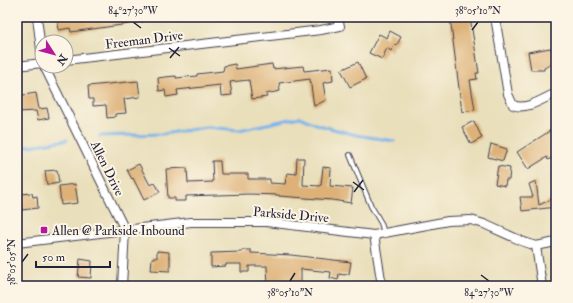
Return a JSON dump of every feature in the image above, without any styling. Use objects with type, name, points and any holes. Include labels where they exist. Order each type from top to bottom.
[{"type":"street","points":[[37,17],[39,34]]},
{"type":"street","name":"Freeman Drive","points":[[74,59],[321,30],[340,26],[337,17]]},
{"type":"street","points":[[495,17],[508,94],[512,105],[517,107],[526,106],[556,93]]},
{"type":"street","points":[[17,66],[34,64]]},
{"type":"street","name":"Allen Drive","points":[[48,74],[125,230],[122,286]]},
{"type":"street","name":"Parkside Drive","points":[[17,243],[191,222],[266,222],[374,235],[448,221],[471,220],[536,246]]},
{"type":"street","points":[[374,235],[382,286]]},
{"type":"street","points":[[542,286],[536,246],[556,242]]},
{"type":"lane","points":[[350,156],[371,206],[381,223],[384,233]]},
{"type":"building","points":[[57,17],[142,17],[143,22],[71,32],[70,28],[59,30]]},
{"type":"building","points":[[450,17],[470,17],[479,73],[476,73],[477,79],[470,80],[475,110],[462,112]]},
{"type":"building","points":[[390,31],[401,37],[397,45],[395,44],[391,51],[387,48],[382,59],[369,53],[379,34],[387,38]]},
{"type":"building","points":[[550,48],[556,58],[556,62],[544,68],[544,70],[531,70],[528,52]]},
{"type":"building","points":[[358,62],[366,79],[350,87],[341,70]]},
{"type":"building","points":[[235,64],[236,69],[272,64],[273,69],[303,66],[304,71],[332,68],[333,81],[323,83],[326,100],[314,106],[310,79],[279,83],[280,91],[266,94],[267,97],[252,99],[249,80],[230,82],[232,95],[221,96],[220,85],[177,90],[178,95],[166,97],[165,90],[159,91],[158,78],[197,76],[197,74],[223,71],[224,66]]},
{"type":"building","points":[[138,81],[140,97],[124,99],[126,113],[115,114],[115,117],[107,118],[106,105],[93,106],[93,99],[89,99],[88,86]]},
{"type":"building","points":[[36,93],[39,109],[47,108],[49,118],[38,120],[36,111],[17,112],[17,96]]},
{"type":"building","points":[[474,121],[482,138],[471,144],[462,127]]},
{"type":"building","points":[[556,127],[556,155],[548,160],[547,157],[528,169],[517,152]]},
{"type":"building","points":[[491,144],[507,149],[503,161],[488,157]]},
{"type":"building","points":[[297,158],[304,158],[303,185],[320,186],[323,167],[331,168],[330,186],[353,188],[351,203],[279,195],[249,194],[186,196],[186,201],[175,201],[175,198],[168,198],[166,169],[187,168],[188,183],[213,182],[212,161],[220,161],[221,174],[248,174],[248,179],[270,179],[270,183],[285,184],[287,173],[296,174]]},
{"type":"building","points":[[139,164],[150,185],[155,183],[160,192],[144,200],[133,178],[132,179],[127,170]]},
{"type":"building","points":[[498,166],[510,168],[509,180],[506,180],[505,186],[495,184]]},
{"type":"building","points":[[57,170],[59,183],[47,185],[45,171]]},
{"type":"building","points":[[536,181],[539,205],[556,197],[556,207],[522,211],[520,197],[533,197],[529,184]]},
{"type":"building","points":[[75,184],[78,203],[61,205],[59,186]]},
{"type":"building","points":[[32,193],[33,197],[37,196],[38,208],[22,210],[20,194]]},
{"type":"building","points":[[243,250],[251,250],[251,253],[291,255],[351,262],[349,274],[339,274],[338,280],[330,278],[331,272],[301,269],[301,286],[268,286],[267,266],[249,266],[249,272],[241,272],[241,264],[226,264],[226,266],[211,267],[211,253],[242,252]]},
{"type":"building","points":[[157,251],[169,252],[170,271],[151,270],[152,258],[157,258]]},
{"type":"building","points":[[80,259],[92,261],[91,278],[78,277]]},
{"type":"waterway","points":[[100,136],[163,134],[207,127],[239,130],[300,117],[318,125],[356,135],[394,141]]},
{"type":"waterway","points":[[17,148],[67,140]]},
{"type":"place","name":"Allen @ Parkside Inbound","points":[[44,230]]}]
